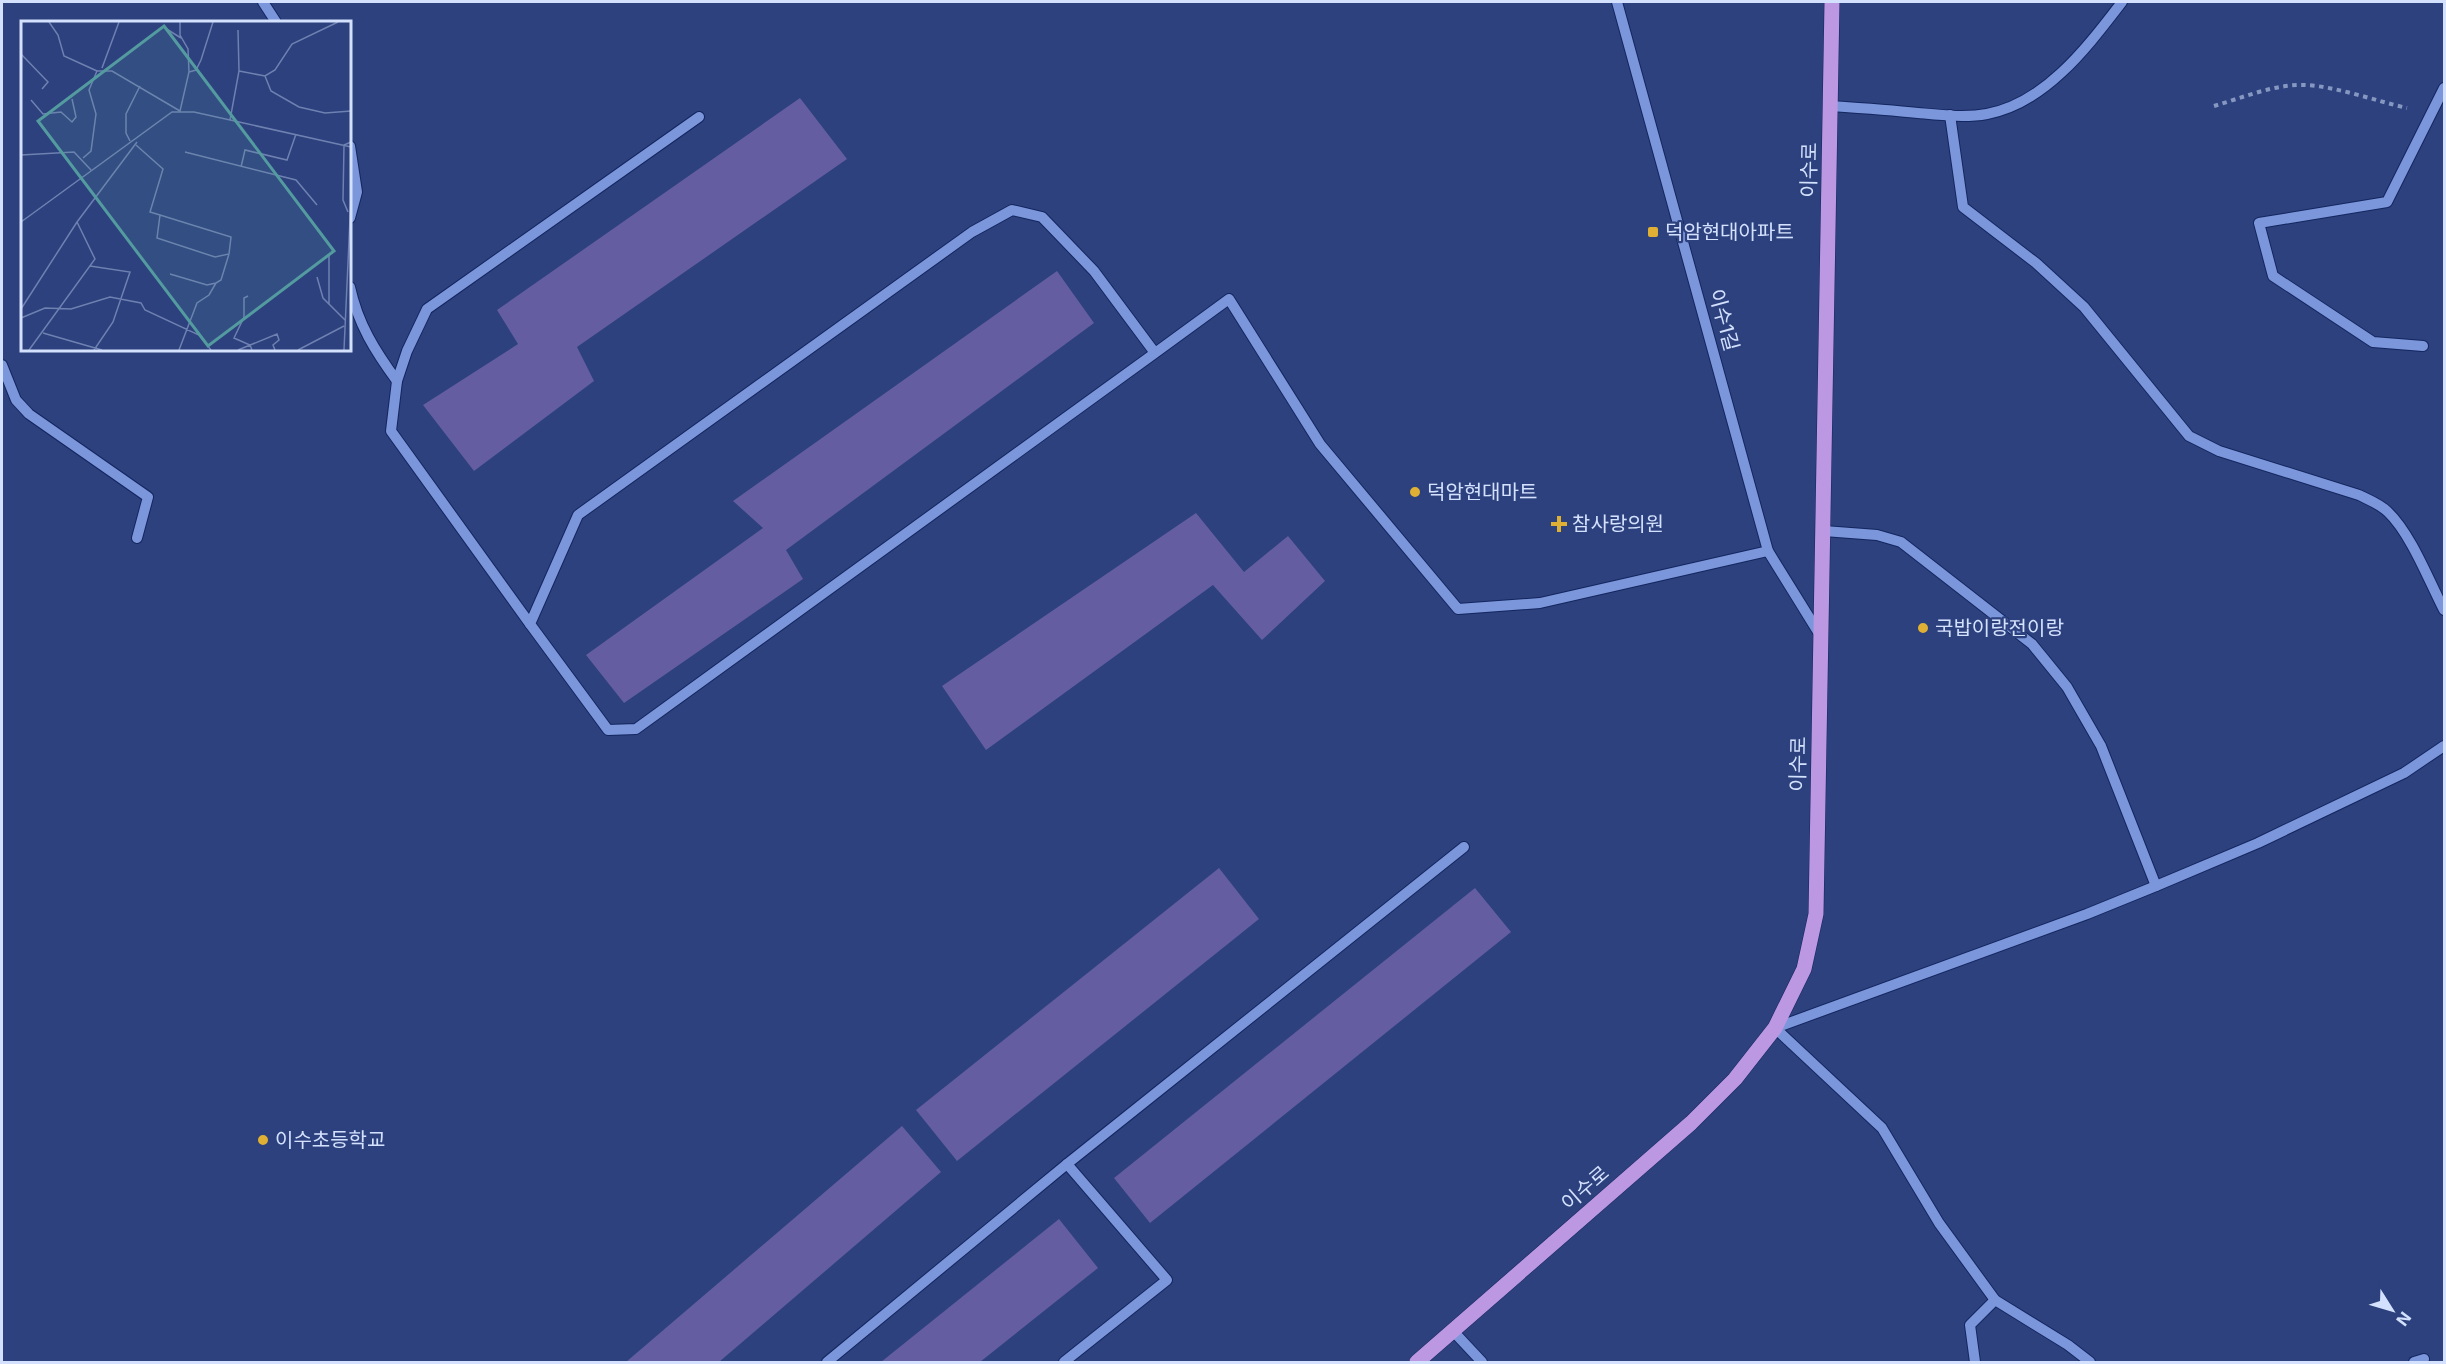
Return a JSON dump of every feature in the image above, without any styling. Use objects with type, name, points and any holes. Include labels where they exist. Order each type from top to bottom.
[{"type":"main road","name":"이수로","points":[[1417,1362],[1691,1124],[1735,1079],[1775,1028],[1804,969],[1816,914],[1832,2]]},
{"type":"street","points":[[263,2],[275,21]]},
{"type":"street","name":"이수1길","points":[[1617,2],[1768,551],[1821,637]]},
{"type":"street","points":[[1831,106],[1950,116],[1987,114],[2010,107],[2042,90],[2082,51],[2122,2]]},
{"type":"street","points":[[2422,346],[2373,342],[2273,276],[2259,223],[2387,202],[2445,88]]},
{"type":"street","points":[[1950,116],[1963,207],[2036,263],[2084,307],[2189,436],[2219,451],[2359,495],[2381,506],[2389,512],[2407,537],[2445,610]]},
{"type":"street","points":[[699,117],[427,309],[407,351],[397,381],[391,431],[608,730],[636,729],[1229,299],[1320,444],[1458,609],[1540,603],[1768,551]]},
{"type":"street","points":[[351,153],[357,192],[351,214]]},
{"type":"street","points":[[530,624],[578,515],[972,232],[1012,210],[1042,217],[1094,271],[1155,353]]},
{"type":"street","points":[[351,293],[353,304],[371,345],[397,381]]},
{"type":"street","points":[[2,365],[16,400],[29,414],[148,497],[136,538]]},
{"type":"street","points":[[1824,531],[1876,535],[1901,542],[2032,644],[2067,687],[2101,746],[2157,886]]},
{"type":"street","points":[[2090,1362],[2068,1345],[1995,1300],[1939,1223],[1882,1128],[1775,1028],[2087,914],[2157,886],[2258,843],[2394,778],[2445,746]]},
{"type":"street","points":[[827,1362],[1067,1164],[1464,847]]},
{"type":"street","points":[[1064,1362],[1167,1280],[1067,1164]]},
{"type":"street","points":[[1975,1362],[1971,1325],[1995,1300]]},
{"type":"street","points":[[1453,1331],[1482,1362]]},
{"type":"path","points":[[2214,106],[2283,86],[2304,84],[2431,114]]},
{"type":"building","points":[[800,98],[847,159],[577,347],[594,381],[474,471],[423,405],[518,344],[497,310]]},
{"type":"building","points":[[1057,271],[1094,323],[786,550],[803,579],[624,703],[586,655],[763,528],[733,501]]},
{"type":"building","points":[[1196,513],[1244,572],[1288,536],[1325,581],[1262,640],[1213,585],[986,750],[942,686]]},
{"type":"building","points":[[1219,868],[1259,919],[957,1161],[916,1110]]},
{"type":"building","points":[[1475,888],[1511,932],[1150,1223],[1114,1178]]},
{"type":"building","points":[[902,1126],[941,1172],[719,1362],[626,1362]]},
{"type":"building","points":[[1059,1219],[1098,1268],[980,1362],[881,1362]]},
{"type":"place","name":"덕암현대아파트","points":[[1653,232]]},
{"type":"place","name":"덕암현대마트","points":[[1415,492]]},
{"type":"place","name":"참사랑의원","points":[[1559,524]]},
{"type":"place","name":"국밥이랑전이랑","points":[[1923,628]]},
{"type":"place","name":"이수초등학교","points":[[263,1140]]}]
